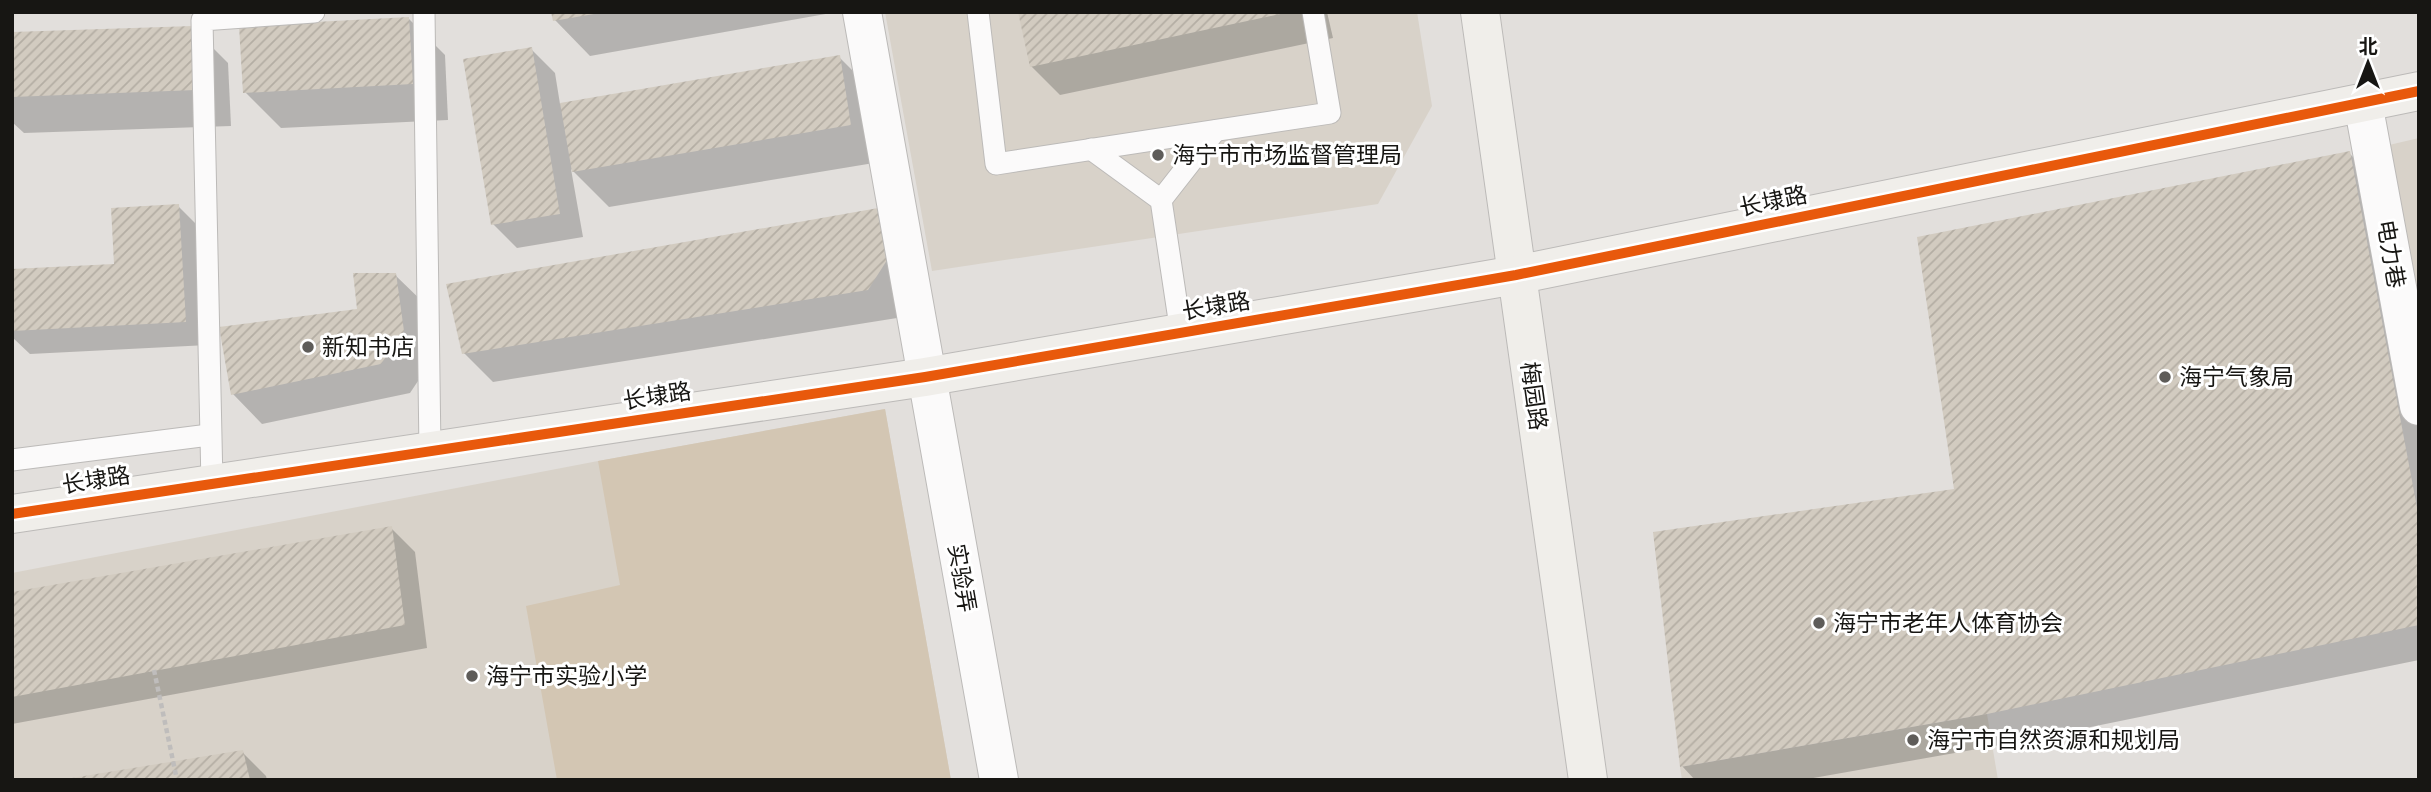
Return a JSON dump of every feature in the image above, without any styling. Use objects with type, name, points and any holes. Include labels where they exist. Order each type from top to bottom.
[{"type":"street","name":"梅园路","points":[[1480,12],[1588,780]]},
{"type":"street","name":"实验弄","points":[[865,13],[925,377],[999,780]]},
{"type":"street","name":"长埭路","points":[[12,514],[925,377],[1516,275],[2419,91]]},
{"type":"street","name":"电力巷","points":[[2363,103],[2419,406]]},
{"type":"lane","points":[[212,484],[202,20],[314,12]]},
{"type":"lane","points":[[424,12],[430,452]]},
{"type":"lane","points":[[978,12],[996,164],[1330,113],[1313,12]]},
{"type":"lane","points":[[1161,200],[1215,131]]},
{"type":"lane","points":[[1091,149],[1161,200],[1181,333]]},
{"type":"lane","points":[[12,460],[209,435]]},
{"type":"path","points":[[154,670],[177,780]]},
{"type":"shaded area","name":"海宁市市场监督管理局","points":[[885,12],[1417,12],[1432,106],[1378,204],[932,271]]},
{"type":"shaded area","points":[[2419,138],[2419,297],[2389,145]]},
{"type":"shaded area","name":"海宁市实验小学","points":[[885,409],[951,780],[12,780],[12,573]]},
{"type":"shaded area","points":[[885,409],[951,780],[557,780],[526,606],[620,585],[598,461]]},
{"type":"shaded area","name":"海宁市自然资源和规划局","points":[[1987,714],[1998,780],[1682,780],[1680,767]]},
{"type":"building","points":[[551,12],[594,12],[594,14],[553,21]]},
{"type":"building","points":[[1018,12],[1285,12],[1285,13],[1030,67]]},
{"type":"building","points":[[409,17],[413,84],[243,93],[239,26]]},
{"type":"building","points":[[193,26],[196,90],[12,97],[12,32]]},
{"type":"building","points":[[532,47],[560,214],[491,225],[463,59]]},
{"type":"building","points":[[840,55],[851,125],[572,172],[560,103]]},
{"type":"building","name":"海宁气象局","points":[[2350,151],[2419,518],[2419,625],[1987,714],[1680,767],[1653,532],[1954,489],[1917,237]]},
{"type":"building","points":[[179,204],[186,322],[12,331],[12,269],[114,264],[111,208]]},
{"type":"building","points":[[884,207],[889,257],[868,290],[462,354],[446,284]]},
{"type":"building","name":"新知书店","points":[[353,273],[396,273],[404,331],[381,364],[231,395],[219,327],[357,309]]},
{"type":"building","points":[[392,526],[405,625],[12,697],[12,592]]},
{"type":"building","points":[[243,750],[250,780],[72,780],[72,778]]},
{"type":"cycle path","points":[[12,514],[925,377],[1516,275],[2419,91]]},
{"type":"place","name":"海宁市市场监督管理局","points":[[1158,155]]},
{"type":"place","name":"新知书店","points":[[308,347]]},
{"type":"place","name":"海宁气象局","points":[[2165,377]]},
{"type":"place","name":"海宁市老年人体育协会","points":[[1819,623]]},
{"type":"place","name":"海宁市实验小学","points":[[472,676]]},
{"type":"place","name":"海宁市自然资源和规划局","points":[[1913,740]]}]
